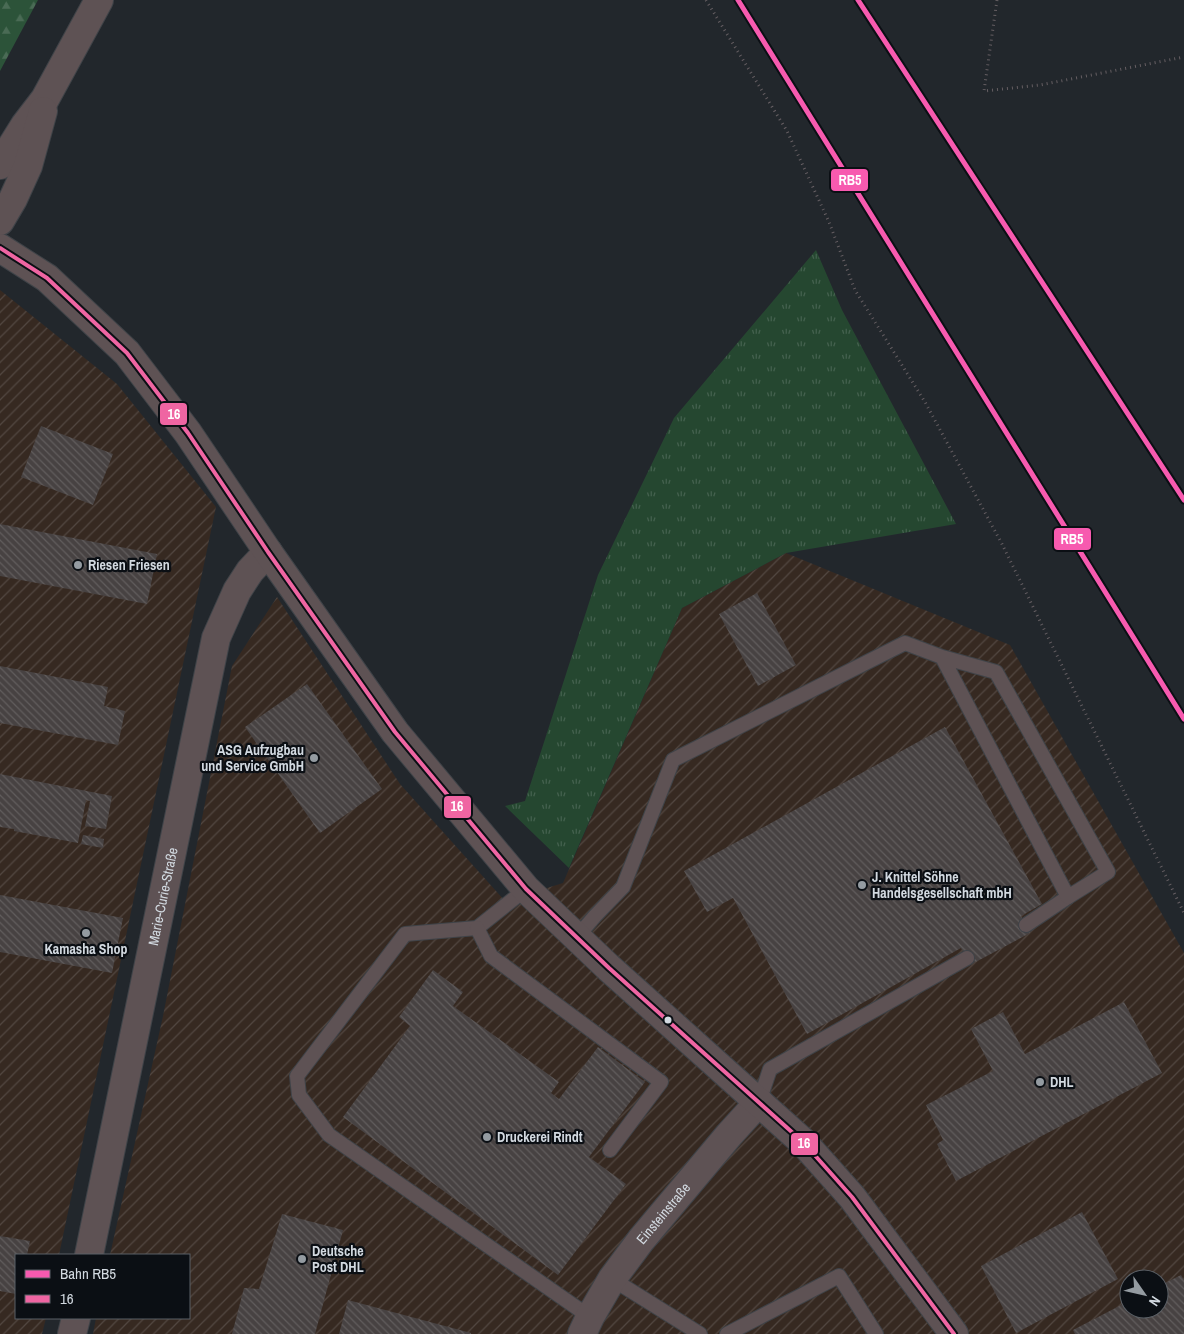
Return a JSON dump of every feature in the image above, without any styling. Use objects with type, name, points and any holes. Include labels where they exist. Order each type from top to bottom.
[{"type":"street","points":[[2,158],[45,99],[99,0]]},
{"type":"street","points":[[0,221],[13,199],[28,166],[45,99]]},
{"type":"street","points":[[0,248],[47,278],[127,353],[188,432],[268,552],[396,732],[526,889],[576,938],[803,1142],[852,1197],[954,1334]]},
{"type":"street","name":"Marie-Curie-Straße","points":[[89,1254],[216,638],[237,590],[250,571],[268,552]]},
{"type":"street","name":"Einsteinstraße","points":[[586,1325],[612,1279],[641,1240],[759,1102]]},
{"type":"street","points":[[72,1334],[76,1319]]},
{"type":"lane","points":[[576,938],[623,887],[673,760],[905,643],[942,657],[996,672],[1108,872],[1026,925]]},
{"type":"lane","points":[[942,657],[1068,897]]},
{"type":"lane","points":[[526,889],[478,928],[405,934],[297,1076],[299,1095],[329,1135],[586,1325]]},
{"type":"lane","points":[[478,928],[491,956],[661,1082],[610,1150]]},
{"type":"lane","points":[[759,1102],[770,1069],[967,958]]},
{"type":"lane","points":[[727,1334],[839,1276],[876,1334]]},
{"type":"lane","points":[[612,1279],[700,1334]]},
{"type":"path","points":[[706,0],[787,131],[829,222],[854,290],[925,402],[1002,544],[1184,913]]},
{"type":"path","points":[[997,0],[984,91],[1040,85],[1184,57]]},
{"type":"shaded area","points":[[0,290],[117,384],[216,507],[59,1254],[15,1254],[15,1319],[46,1319],[42,1334],[0,1334]]},
{"type":"shaded area","points":[[786,553],[1010,645],[1184,953],[1184,1334],[93,1334],[96,1319],[190,1319],[190,1254],[110,1254],[163,1016],[232,666],[277,597],[400,784],[505,901],[563,883],[682,608]]},
{"type":"green space","points":[[0,0],[38,0],[0,71]]},
{"type":"green space","points":[[816,250],[842,310],[956,524],[786,553],[682,608],[569,868],[505,806],[525,801],[598,575],[674,418]]},
{"type":"building","points":[[41,426],[113,454],[93,505],[21,477]]},
{"type":"building","name":"Riesen Friesen","points":[[0,524],[157,554],[147,604],[0,576]]},
{"type":"building","points":[[757,593],[796,665],[758,686],[719,614]]},
{"type":"building","points":[[0,666],[108,687],[104,706],[125,711],[118,745],[0,723]]},
{"type":"building","name":"ASG Aufzugbau und Service GmbH","points":[[307,684],[382,789],[320,833],[245,727]]},
{"type":"building","name":"J. Knittel Söhne Handelsgesellschaft mbH","points":[[945,727],[1042,904],[1021,916],[1030,933],[970,965],[961,948],[807,1034],[733,898],[707,912],[684,871]]},
{"type":"building","points":[[0,774],[112,796],[106,829],[85,826],[90,801],[86,800],[78,843],[0,827]]},
{"type":"building","points":[[83,835],[104,839],[103,848],[81,844]]},
{"type":"building","points":[[0,895],[123,918],[112,973],[0,952]]},
{"type":"building","name":"Druckerei Rindt","points":[[433,970],[463,992],[453,1006],[559,1082],[551,1093],[559,1099],[598,1047],[645,1082],[589,1157],[626,1184],[558,1275],[343,1117],[410,1026],[399,1017]]},
{"type":"building","name":"DHL","points":[[1124,1002],[1162,1073],[956,1181],[937,1144],[943,1140],[926,1105],[993,1071],[971,1029],[1003,1012],[1025,1054]]},
{"type":"building","points":[[1082,1212],[1118,1279],[1016,1333],[981,1266]]},
{"type":"building","name":"Deutsche Post DHL","points":[[282,1214],[343,1230],[315,1334],[232,1334],[244,1288],[259,1289]]},
{"type":"building","points":[[0,1236],[30,1241],[27,1254],[15,1254],[15,1294],[0,1291]]},
{"type":"building","points":[[1181,1275],[1184,1280],[1184,1334],[1075,1334],[1073,1330],[1119,1306],[1119,1319],[1169,1319],[1169,1281]]},
{"type":"building","points":[[348,1300],[471,1333],[471,1334],[339,1334]]},
{"type":"rail line","name":"RB5","points":[[738,0],[1184,719]]},
{"type":"rail line","name":"RB5","points":[[858,0],[1184,500]]},
{"type":"transit line","name":"16","points":[[0,248],[47,278],[127,353],[188,433],[268,552],[395,732],[526,889],[609,968],[803,1142],[852,1197],[954,1334]]},
{"type":"place","name":"Riesen Friesen","points":[[78,565]]},
{"type":"place","name":"ASG Aufzugbau und Service GmbH","points":[[314,758]]},
{"type":"place","name":"J. Knittel Söhne Handelsgesellschaft mbH","points":[[862,885]]},
{"type":"place","name":"Kamasha Shop","points":[[86,933]]},
{"type":"place","name":"DHL","points":[[1040,1082]]},
{"type":"place","name":"Druckerei Rindt","points":[[487,1137]]},
{"type":"place","name":"Deutsche Post DHL","points":[[302,1259]]}]
